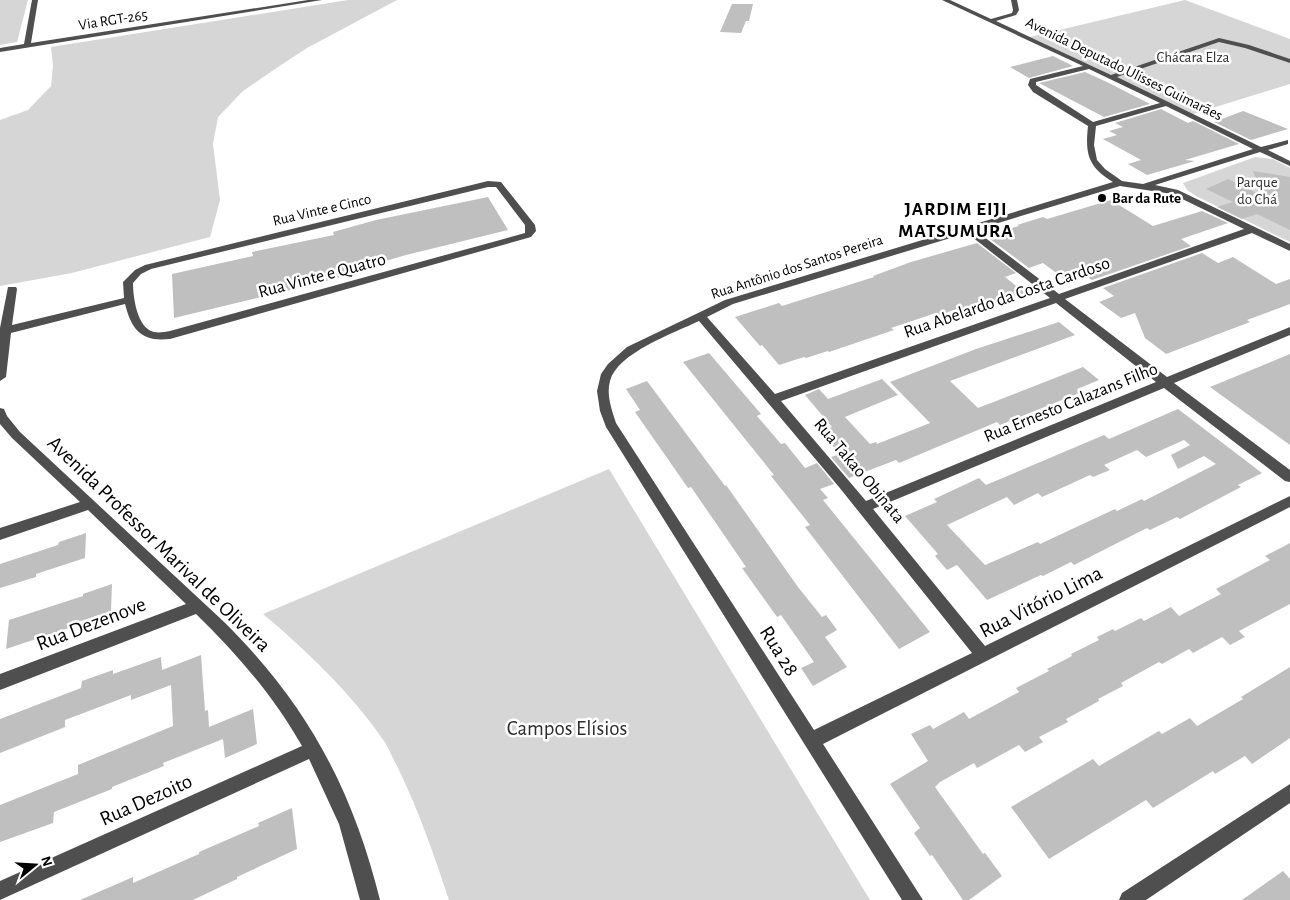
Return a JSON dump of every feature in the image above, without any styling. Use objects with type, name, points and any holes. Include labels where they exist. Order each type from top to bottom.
[{"type":"street","points":[[35,0],[28,43],[281,0]]},
{"type":"street","name":"Via RGT-265","points":[[0,50],[28,43],[319,0]]},
{"type":"street","name":"Avenida Deputado Ulisses Guimarães","points":[[945,0],[1111,77],[1290,164]]},
{"type":"street","points":[[990,21],[1014,14],[1016,10],[1014,0]]},
{"type":"street","points":[[1111,77],[1219,40],[1247,46],[1290,60]]},
{"type":"street","points":[[1088,67],[1040,79],[1034,81],[1032,85],[1036,90],[1092,125],[1166,104]]},
{"type":"street","points":[[1092,125],[1089,148],[1094,163],[1102,172],[1120,183],[1164,189],[1180,195],[1290,248]]},
{"type":"street","points":[[1143,185],[1285,142]]},
{"type":"street","name":"Rua Antônio dos Santos Pereira","points":[[610,424],[602,397],[604,378],[617,360],[631,350],[729,302],[1120,183]]},
{"type":"street","name":"Rua Vinte e Cinco","points":[[129,300],[128,286],[130,279],[143,269],[154,264],[488,184],[502,186],[528,222]]},
{"type":"street","name":"Rua Vinte e Quatro","points":[[129,300],[136,322],[142,331],[157,337],[170,335],[522,237],[531,233],[532,229],[528,222]]},
{"type":"street","points":[[967,228],[1290,477]]},
{"type":"street","name":"Rua Abelardo da Costa Cardoso","points":[[774,399],[1252,230]]},
{"type":"street","points":[[0,377],[2,331],[12,289]]},
{"type":"street","points":[[2,331],[129,300]]},
{"type":"street","name":"Rua Takao Obinata","points":[[700,316],[774,399],[983,655]]},
{"type":"street","name":"Rua Ernesto Calazans Filho","points":[[864,507],[1290,331]]},
{"type":"street","name":"Avenida Professor Marival de Oliveira","points":[[1,416],[16,435],[198,606],[261,673],[287,706],[342,808],[363,868],[370,900]]},
{"type":"street","name":"Rua 28","points":[[610,424],[913,900]]},
{"type":"street","name":"Rua Vitório Lima","points":[[811,741],[1290,502]]},
{"type":"street","points":[[0,534],[91,504]]},
{"type":"street","name":"Rua Dezenove","points":[[0,682],[198,606]]},
{"type":"street","name":"Rua Dezoito","points":[[0,891],[311,750]]},
{"type":"street","points":[[1129,900],[1290,793]]},
{"type":"green space","points":[[0,0],[28,0],[17,42],[0,45]]},
{"type":"green space","points":[[348,0],[397,0],[307,48],[243,91],[218,117],[213,144],[220,200],[210,237],[72,273],[0,286],[0,120],[28,110],[51,86],[53,66],[51,47]]},
{"type":"green space","name":"Chácara Elza","points":[[1185,0],[1290,39],[1290,84],[1193,114],[1030,37]]},
{"type":"green space","name":"Parque do Chá","points":[[1255,157],[1273,159],[1290,168],[1290,242],[1196,196],[1187,190],[1183,183]]},
{"type":"green space","name":"Campos Elísios","points":[[609,469],[870,900],[449,900],[406,784],[384,741],[358,707],[328,673],[263,614]]},
{"type":"building","points":[[732,4],[753,4],[749,21],[746,21],[741,33],[720,32]]},
{"type":"building","points":[[1053,56],[1073,66],[1029,78],[1010,67]]},
{"type":"building","points":[[1085,72],[1150,104],[1104,117],[1039,83]]},
{"type":"building","points":[[1161,109],[1188,123],[1193,121],[1239,144],[1185,160],[1195,161],[1147,175],[1128,164],[1141,160],[1103,139],[1117,135],[1109,131],[1123,127],[1115,123]]},
{"type":"building","points":[[1243,111],[1288,129],[1251,140],[1214,122]]},
{"type":"building","points":[[1253,171],[1290,177],[1290,230],[1257,214],[1242,219],[1217,207],[1233,202],[1206,189],[1228,179],[1261,195]]},
{"type":"building","points":[[488,197],[508,230],[406,255],[358,269],[359,272],[311,285],[174,318],[172,274],[253,256],[252,252],[334,235],[333,232],[376,220]]},
{"type":"building","points":[[1111,200],[1153,226],[1202,211],[1228,223],[1181,239],[1191,246],[1092,280],[1080,272],[1063,278],[1043,263],[1029,268],[990,239],[1000,236],[996,232],[1019,226],[1017,225],[1043,217],[1047,219]]},
{"type":"building","points":[[977,243],[1016,273],[1005,277],[1025,293],[990,305],[987,302],[963,310],[960,308],[939,315],[936,313],[891,328],[894,330],[829,352],[779,365],[735,317],[779,303],[782,306],[874,277],[911,262]]},
{"type":"building","points":[[1202,253],[1218,263],[1233,257],[1276,284],[1290,279],[1290,304],[1247,320],[1250,322],[1166,354],[1145,338],[1135,313],[1121,318],[1099,302],[1114,296],[1103,288]]},
{"type":"building","points":[[1059,322],[1075,335],[950,381],[978,408],[1083,367],[1099,380],[1077,389],[1082,392],[1000,425],[997,422],[899,463],[896,460],[849,478],[831,457],[840,454],[820,432],[832,427],[805,395],[819,389],[828,399],[882,379],[898,395],[845,417],[870,444],[876,442],[877,444],[930,423],[890,382],[976,349]]},
{"type":"building","points":[[709,353],[761,414],[757,416],[781,444],[785,443],[805,468],[817,463],[834,484],[820,489],[828,498],[823,500],[930,632],[899,649],[805,527],[810,525],[771,476],[774,475],[683,362]]},
{"type":"building","points":[[1290,354],[1290,445],[1210,387]]},
{"type":"building","points":[[647,381],[726,485],[798,587],[822,617],[826,615],[837,630],[825,637],[847,667],[813,686],[801,668],[814,662],[781,615],[777,617],[742,568],[746,567],[691,487],[688,488],[635,412],[640,410],[626,389]]},
{"type":"building","points":[[1178,409],[1262,473],[1238,485],[1241,487],[1180,519],[1177,517],[1150,530],[1147,528],[1074,565],[1071,562],[987,600],[957,565],[947,570],[935,556],[938,554],[905,516],[937,502],[934,499],[979,478],[986,485],[1104,435],[1109,439]],"holes":[[[1184,440],[1190,445],[1171,455],[1178,469],[1204,456],[1216,464],[1144,501],[1142,499],[1117,511],[1115,509],[1040,544],[1038,542],[985,565],[947,525],[1007,497],[1014,505],[1038,493],[1042,497],[1090,475],[1093,477],[1110,470],[1104,465],[1137,450],[1146,457]]]},
{"type":"building","points":[[86,533],[85,558],[36,574],[36,577],[0,588],[0,564],[58,545],[59,542]]},
{"type":"building","points":[[1290,543],[1290,604],[1239,631],[1245,637],[1230,645],[1222,637],[1193,653],[1189,649],[1162,664],[1159,662],[1121,683],[1123,686],[1066,719],[1068,722],[1039,737],[1043,742],[1025,752],[1019,745],[977,768],[974,763],[940,782],[935,787],[983,854],[985,853],[1002,876],[969,900],[963,900],[932,855],[930,856],[914,833],[920,828],[890,784],[928,761],[911,734],[930,725],[933,729],[964,712],[969,719],[1019,692],[1016,688],[1049,671],[1047,669],[1099,640],[1097,637],[1113,629],[1115,631],[1141,618],[1144,621],[1171,607],[1179,616],[1221,594],[1216,589],[1270,560],[1265,556]]},
{"type":"building","points":[[112,584],[111,611],[72,624],[72,627],[6,649],[9,620],[83,596],[83,594]]},
{"type":"building","points":[[201,655],[205,711],[208,710],[209,727],[253,709],[257,744],[225,758],[223,739],[163,763],[164,766],[112,787],[112,789],[54,812],[53,823],[0,842],[0,805],[78,774],[78,765],[173,726],[171,685],[131,700],[131,695],[65,720],[65,727],[0,753],[0,719],[81,688],[82,681],[113,670],[113,674],[161,657],[162,670]]},
{"type":"building","points":[[1290,667],[1290,738],[1252,764],[1245,756],[1215,774],[1213,771],[1153,808],[1146,800],[1049,859],[1011,807],[1093,759],[1099,766],[1159,731],[1162,734],[1190,718],[1197,726],[1243,699],[1241,697]]},
{"type":"building","points":[[292,808],[297,849],[193,900],[80,900],[133,877],[133,883],[259,826],[258,823]]},
{"type":"building","points":[[1283,871],[1290,879],[1290,900],[1242,900]]},
{"type":"place","name":"Bar da Rute","points":[[1102,198]]},
{"type":"district","name":"JARDIM EIJI MATSUMURA","points":[[956,220]]}]
